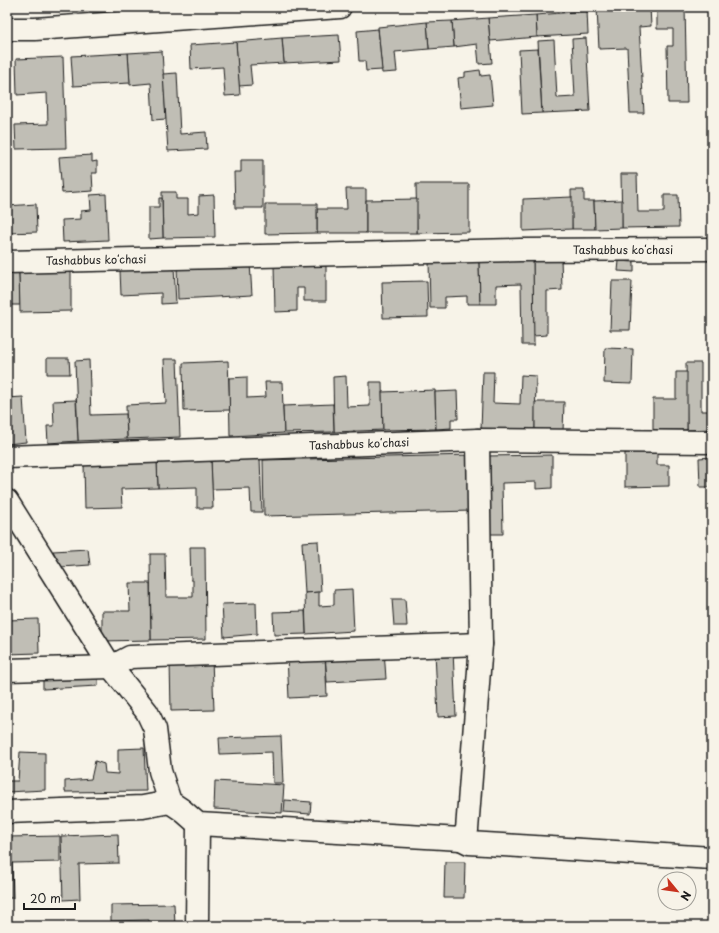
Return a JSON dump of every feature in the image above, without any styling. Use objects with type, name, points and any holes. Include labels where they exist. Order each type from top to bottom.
[{"type":"street","points":[[7,29],[35,29],[340,7]]},
{"type":"street","name":"Tashabbus koʻchasi","points":[[7,262],[520,250],[712,249]]},
{"type":"street","points":[[461,839],[467,830],[481,644],[478,440]]},
{"type":"street","name":"Tashabbus koʻchasi","points":[[7,457],[478,440],[712,442]]},
{"type":"street","points":[[7,501],[111,667],[147,712],[155,729],[160,771],[170,802],[198,824],[461,839],[469,844],[712,858]]},
{"type":"street","points":[[7,670],[111,667],[130,657],[481,644]]},
{"type":"street","points":[[7,812],[143,807],[170,802]]},
{"type":"street","points":[[197,926],[198,824]]},
{"type":"building","points":[[650,7],[651,26],[639,27],[644,113],[630,113],[627,48],[599,49],[597,8]]},
{"type":"building","points":[[657,7],[685,7],[687,103],[668,103],[667,46],[673,46],[673,29],[657,29]]},
{"type":"building","points":[[587,11],[588,34],[537,37],[536,15]]},
{"type":"building","points":[[536,15],[537,37],[490,41],[488,18]]},
{"type":"building","points":[[488,18],[492,63],[479,64],[477,44],[454,47],[452,21]]},
{"type":"building","points":[[452,21],[454,47],[429,49],[427,22]]},
{"type":"building","points":[[427,22],[429,49],[395,52],[397,72],[382,73],[378,27]]},
{"type":"building","points":[[378,29],[382,70],[366,71],[365,61],[359,61],[357,31]]},
{"type":"building","points":[[339,35],[341,60],[284,63],[282,38]]},
{"type":"building","points":[[282,38],[284,63],[250,65],[252,85],[239,86],[236,42]]},
{"type":"building","points":[[586,38],[590,111],[542,113],[538,41],[554,40],[557,98],[575,97],[572,39]]},
{"type":"building","points":[[236,42],[240,95],[225,96],[223,67],[191,69],[190,45]]},
{"type":"building","points":[[538,49],[542,113],[522,114],[519,50]]},
{"type":"building","points":[[162,51],[166,119],[153,120],[151,83],[130,85],[128,53]]},
{"type":"building","points":[[128,53],[130,83],[73,86],[71,56]]},
{"type":"building","points":[[63,57],[66,148],[16,149],[15,125],[48,124],[47,93],[17,95],[16,59]]},
{"type":"building","points":[[480,70],[481,76],[490,75],[493,105],[461,108],[458,78],[465,77],[465,72]]},
{"type":"building","points":[[177,73],[180,134],[206,132],[207,149],[168,151],[163,74]]},
{"type":"building","points":[[92,155],[92,162],[97,161],[97,173],[92,173],[93,191],[62,193],[59,157]]},
{"type":"building","points":[[241,160],[263,160],[263,208],[235,208],[234,172],[241,172]]},
{"type":"building","points":[[621,174],[637,174],[638,212],[664,212],[664,195],[678,195],[679,227],[622,228]]},
{"type":"building","points":[[416,184],[469,184],[469,232],[417,233]]},
{"type":"building","points":[[346,189],[366,189],[366,233],[317,233],[317,209],[347,209]]},
{"type":"building","points":[[571,190],[584,190],[584,201],[594,201],[595,229],[572,229]]},
{"type":"building","points":[[162,192],[176,192],[176,199],[188,199],[188,214],[199,213],[199,196],[214,195],[215,237],[163,238]]},
{"type":"building","points":[[106,194],[108,240],[63,242],[62,220],[81,219],[81,211],[91,210],[90,195]]},
{"type":"building","points":[[572,197],[572,229],[523,231],[523,199]]},
{"type":"building","points":[[159,198],[162,198],[163,238],[149,239],[149,207],[159,207]]},
{"type":"building","points":[[417,199],[417,233],[366,233],[366,200]]},
{"type":"building","points":[[622,200],[622,228],[595,229],[594,201]]},
{"type":"building","points":[[36,204],[37,232],[7,233],[7,206]]},
{"type":"building","points":[[265,204],[317,204],[317,233],[265,234]]},
{"type":"building","points":[[561,258],[562,290],[547,291],[547,335],[533,336],[533,259]]},
{"type":"building","points":[[479,259],[480,304],[467,304],[467,296],[445,297],[445,308],[430,308],[429,260]]},
{"type":"building","points":[[479,259],[533,259],[534,345],[522,345],[521,284],[496,285],[496,304],[480,304]]},
{"type":"building","points":[[619,261],[634,262],[634,272],[618,271]]},
{"type":"building","points":[[326,262],[326,301],[304,301],[304,288],[297,288],[297,311],[275,312],[274,264]]},
{"type":"building","points":[[250,263],[252,295],[178,299],[177,266]]},
{"type":"building","points":[[7,267],[19,272],[20,305],[7,305]]},
{"type":"building","points":[[174,267],[176,303],[161,304],[161,293],[121,295],[120,270]]},
{"type":"building","points":[[71,271],[71,311],[20,312],[19,272]]},
{"type":"building","points":[[427,281],[428,317],[383,318],[382,282]]},
{"type":"building","points":[[612,281],[632,281],[630,330],[610,330]]},
{"type":"building","points":[[605,348],[633,349],[632,384],[604,383]]},
{"type":"building","points":[[47,358],[69,358],[70,374],[47,374]]},
{"type":"building","points":[[164,359],[177,359],[180,437],[127,439],[126,405],[166,403]]},
{"type":"building","points":[[89,360],[91,415],[126,414],[127,439],[78,441],[75,361]]},
{"type":"building","points":[[228,361],[230,410],[184,411],[183,363]]},
{"type":"building","points":[[686,363],[701,363],[701,411],[712,411],[712,429],[687,430]]},
{"type":"building","points":[[483,372],[494,372],[493,403],[520,404],[521,375],[536,376],[535,430],[481,430]]},
{"type":"building","points":[[676,372],[687,372],[687,430],[653,430],[653,399],[676,399]]},
{"type":"building","points":[[346,376],[347,407],[370,406],[370,382],[382,382],[383,430],[334,432],[333,377]]},
{"type":"building","points":[[247,377],[247,398],[266,397],[265,382],[282,382],[284,433],[230,436],[229,378]]},
{"type":"building","points":[[435,390],[436,429],[383,430],[382,392]]},
{"type":"building","points":[[457,391],[458,419],[451,419],[451,428],[436,429],[435,392]]},
{"type":"building","points":[[23,397],[26,442],[7,444],[7,398]]},
{"type":"building","points":[[76,400],[78,441],[48,443],[47,426],[54,426],[53,401]]},
{"type":"building","points":[[535,402],[564,402],[563,431],[535,430]]},
{"type":"building","points":[[333,404],[334,432],[284,433],[283,406]]},
{"type":"building","points":[[657,452],[657,465],[669,465],[669,486],[625,487],[625,453]]},
{"type":"building","points":[[471,455],[472,511],[264,516],[263,460]]},
{"type":"building","points":[[552,455],[552,488],[536,489],[536,482],[502,483],[503,534],[486,534],[485,456]]},
{"type":"building","points":[[712,457],[712,487],[700,487],[699,458]]},
{"type":"building","points":[[260,458],[262,512],[251,512],[250,488],[212,489],[211,460]]},
{"type":"building","points":[[211,460],[213,508],[197,508],[197,487],[158,488],[157,462]]},
{"type":"building","points":[[157,462],[158,488],[121,489],[122,507],[85,508],[84,464]]},
{"type":"building","points":[[318,541],[321,592],[305,593],[302,542]]},
{"type":"building","points":[[190,547],[205,547],[206,639],[151,640],[150,554],[165,554],[166,597],[193,597]]},
{"type":"building","points":[[88,549],[90,565],[61,567],[53,551]]},
{"type":"building","points":[[129,583],[150,583],[151,640],[102,641],[102,611],[130,611]]},
{"type":"building","points":[[352,589],[354,631],[306,634],[305,593],[319,592],[319,606],[334,605],[334,590]]},
{"type":"building","points":[[392,599],[405,599],[407,626],[394,626]]},
{"type":"building","points":[[256,603],[257,634],[224,637],[222,604]]},
{"type":"building","points":[[305,611],[306,634],[274,635],[273,612]]},
{"type":"building","points":[[38,619],[39,653],[7,654],[7,620]]},
{"type":"building","points":[[384,650],[386,679],[327,682],[325,654]]},
{"type":"building","points":[[453,651],[456,716],[438,717],[435,652]]},
{"type":"building","points":[[325,654],[327,696],[289,698],[287,656]]},
{"type":"building","points":[[212,660],[214,710],[171,711],[170,662]]},
{"type":"building","points":[[98,674],[98,686],[43,689],[43,676]]},
{"type":"building","points":[[281,736],[283,783],[273,783],[272,752],[220,754],[219,738]]},
{"type":"building","points":[[144,748],[146,791],[65,792],[65,781],[91,779],[95,761],[104,764],[105,773],[118,774],[118,749]]},
{"type":"building","points":[[20,752],[45,753],[45,790],[7,792],[7,781],[18,781]]},
{"type":"building","points":[[215,781],[284,785],[282,813],[214,809]]},
{"type":"building","points":[[285,800],[311,802],[310,814],[284,812]]},
{"type":"building","points":[[118,834],[119,863],[79,864],[80,899],[63,900],[61,836]]},
{"type":"building","points":[[60,836],[60,862],[12,863],[13,898],[7,898],[7,837]]},
{"type":"building","points":[[445,862],[465,862],[464,898],[444,898]]},
{"type":"building","points":[[174,904],[175,926],[149,926],[149,920],[111,921],[111,905]]}]
